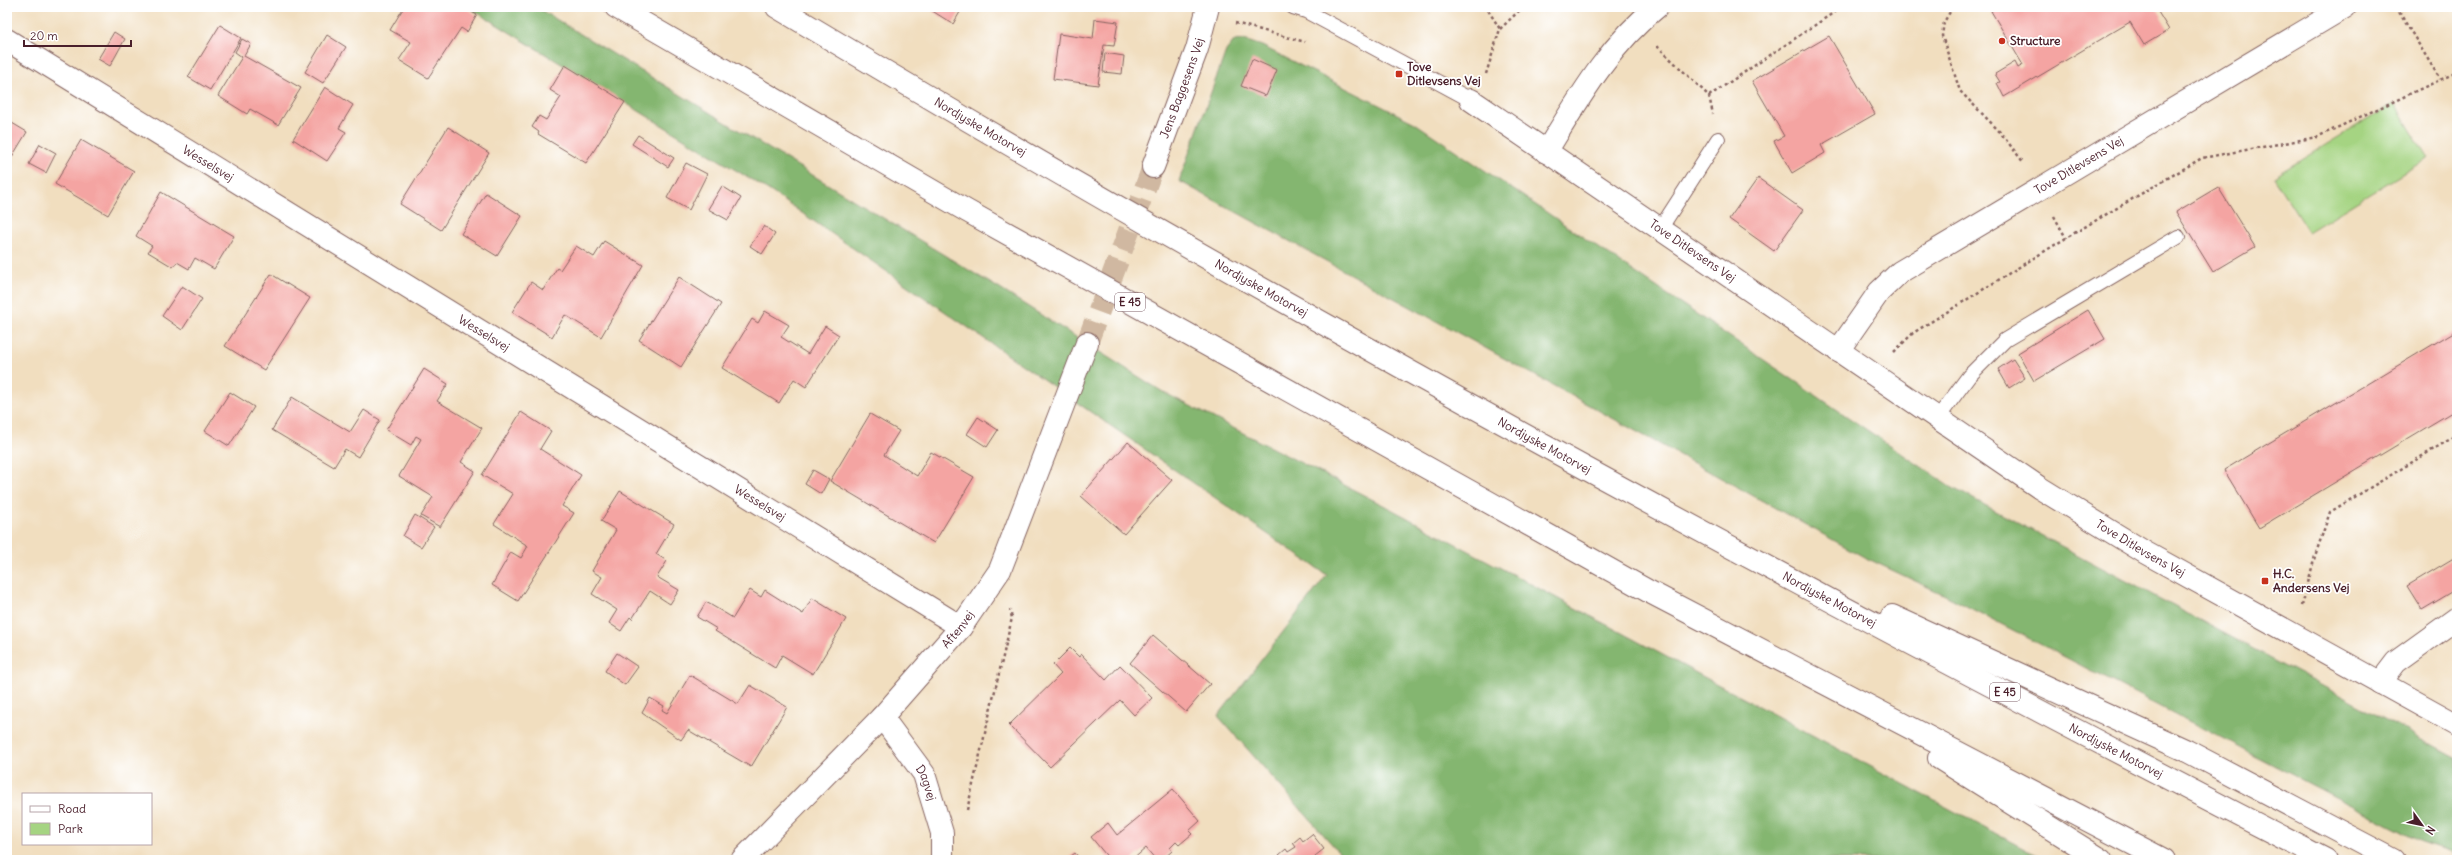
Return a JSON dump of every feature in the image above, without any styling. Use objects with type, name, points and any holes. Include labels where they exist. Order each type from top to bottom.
[{"type":"main road","name":"E 45","points":[[616,7],[974,215],[1648,591],[2164,860]]},
{"type":"main road","name":"Nordjyske Motorvej","points":[[777,7],[1002,142],[1337,332],[1686,522],[2171,780],[2326,860]]},
{"type":"main road","name":"Jens Baggesens Vej","points":[[1153,168],[1197,49],[1208,7]]},
{"type":"main road","points":[[1546,152],[1589,83],[1636,25],[1657,7]]},
{"type":"main road","name":"Tove Ditlevsens Vej","points":[[1838,351],[1879,292],[1900,272],[2345,7]]},
{"type":"main road","name":"Wesselsvej","points":[[7,40],[961,628]]},
{"type":"main road","name":"Tove Ditlevsens Vej","points":[[1471,100],[1872,375],[2040,488],[2146,553],[2288,630],[2457,725]]},
{"type":"main road","name":"Aftenvej","points":[[742,860],[882,717],[961,628],[1000,570],[1087,343]]},
{"type":"main road","points":[[1686,522],[2187,751],[2394,860]]},
{"type":"main road","points":[[2380,683],[2396,662],[2457,618]]},
{"type":"main road","points":[[1804,673],[2102,860]]},
{"type":"main road","name":"Dagvej","points":[[882,717],[924,774],[942,834],[942,860]]},
{"type":"lane","name":"Tove Ditlevsens Vej","points":[[1293,7],[1306,11],[1471,100]]},
{"type":"lane","points":[[1660,229],[1718,139]]},
{"type":"lane","points":[[1937,419],[1969,376],[2005,340],[2178,237]]},
{"type":"path","points":[[1486,7],[1500,29]]},
{"type":"path","points":[[1471,100],[1485,77],[1500,29],[1523,7]]},
{"type":"path","points":[[1709,96],[1842,7]]},
{"type":"path","points":[[1953,7],[1944,22],[1942,36],[1960,91],[2018,153],[2066,238]]},
{"type":"path","points":[[2396,7],[2440,78]]},
{"type":"path","points":[[1636,25],[1709,96],[1718,139]]},
{"type":"path","points":[[1872,375],[1913,333],[2066,238],[2202,158],[2317,137],[2394,103],[2440,78],[2457,72]]},
{"type":"path","points":[[2288,630],[2303,604],[2314,556],[2330,512],[2457,435]]},
{"type":"path","points":[[942,834],[965,819],[1012,618],[1000,570]]},
{"type":"green space","points":[[468,7],[536,7],[1000,289],[1163,392],[1389,508],[2045,860],[1346,860],[1218,716],[1327,575],[770,191]]},
{"type":"green space","points":[[1244,40],[1262,46],[1415,123],[1951,487],[2457,758],[2457,854],[2420,841],[1945,595],[1864,557],[1179,181],[1226,51],[1234,41]]},
{"type":"green space","points":[[2394,103],[2428,158],[2308,232],[2273,177]]},
{"type":"building","points":[[404,7],[464,7],[477,15],[467,32],[461,28],[428,78],[399,60],[411,42],[390,30]]},
{"type":"building","points":[[926,7],[963,7],[953,24]]},
{"type":"building","points":[[1997,7],[2155,7],[2169,30],[2144,45],[2130,22],[2004,97],[1997,83],[2000,82],[1995,74],[2015,62],[2018,68],[2023,65],[1991,11]]},
{"type":"building","points":[[1095,19],[1118,22],[1114,46],[1104,45],[1098,85],[1053,79],[1059,34],[1093,39]]},
{"type":"building","points":[[220,25],[241,38],[210,90],[188,77]]},
{"type":"building","points":[[114,32],[125,39],[110,66],[98,59]]},
{"type":"building","points":[[327,35],[346,47],[323,83],[305,72]]},
{"type":"building","points":[[1829,36],[1875,114],[1821,145],[1825,153],[1792,173],[1774,141],[1784,136],[1752,81]]},
{"type":"building","points":[[242,39],[251,44],[244,56],[301,88],[278,125],[250,109],[247,114],[218,96],[242,57],[235,52]]},
{"type":"building","points":[[1105,53],[1124,56],[1122,74],[1103,72]]},
{"type":"building","points":[[1252,59],[1277,70],[1266,96],[1241,86]]},
{"type":"building","points":[[565,65],[625,102],[586,163],[538,134],[539,132],[532,127],[539,116],[546,120],[561,97],[550,90]]},
{"type":"building","points":[[325,87],[353,105],[339,128],[346,132],[327,161],[293,139]]},
{"type":"building","points":[[7,120],[27,132],[7,165]]},
{"type":"building","points":[[448,127],[489,153],[441,230],[400,204]]},
{"type":"building","points":[[638,135],[674,158],[668,167],[632,144]]},
{"type":"building","points":[[81,140],[134,171],[108,215],[55,184]]},
{"type":"building","points":[[40,144],[56,153],[46,173],[29,164]]},
{"type":"building","points":[[686,163],[707,174],[689,210],[667,198]]},
{"type":"building","points":[[1758,178],[1803,210],[1774,251],[1729,219]]},
{"type":"building","points":[[722,186],[741,198],[728,220],[708,209]]},
{"type":"building","points":[[2218,187],[2255,247],[2213,272],[2176,212]]},
{"type":"building","points":[[161,192],[234,236],[214,269],[195,258],[189,269],[177,262],[173,267],[148,252],[152,246],[136,236]]},
{"type":"building","points":[[486,193],[522,216],[497,256],[461,234]]},
{"type":"building","points":[[764,226],[775,234],[762,254],[750,246]]},
{"type":"building","points":[[604,241],[643,265],[601,337],[565,315],[552,337],[512,312],[531,282],[543,290],[557,268],[560,270],[576,246],[594,257]]},
{"type":"building","points":[[271,274],[310,298],[264,370],[225,346]]},
{"type":"building","points":[[679,277],[721,304],[681,367],[639,340]]},
{"type":"building","points":[[182,286],[202,299],[182,330],[162,316]]},
{"type":"building","points":[[2088,310],[2105,339],[2034,381],[2018,353]]},
{"type":"building","points":[[765,311],[789,325],[781,337],[808,354],[825,326],[839,335],[806,387],[794,379],[779,403],[722,368],[752,319],[758,323]]},
{"type":"building","points":[[2457,330],[2457,409],[2259,528],[2224,470]]},
{"type":"building","points":[[2013,359],[2025,378],[2009,388],[1998,369]]},
{"type":"building","points":[[424,369],[448,384],[437,401],[482,428],[461,462],[475,471],[440,527],[421,516],[433,497],[399,476],[421,439],[416,436],[411,445],[386,430]]},
{"type":"building","points":[[230,392],[254,407],[229,446],[205,431]]},
{"type":"building","points":[[292,397],[350,432],[364,410],[380,420],[358,457],[345,449],[334,467],[272,430]]},
{"type":"building","points":[[521,412],[551,431],[540,449],[581,475],[562,506],[574,513],[518,601],[492,585],[511,552],[521,558],[528,546],[494,524],[513,494],[482,475]]},
{"type":"building","points":[[870,414],[899,431],[884,455],[917,476],[931,452],[974,477],[934,543],[830,481]]},
{"type":"building","points":[[978,417],[998,430],[987,447],[967,434]]},
{"type":"building","points":[[1128,442],[1172,480],[1124,534],[1081,496]]},
{"type":"building","points":[[813,470],[829,479],[821,494],[805,484]]},
{"type":"building","points":[[620,491],[674,524],[656,554],[667,561],[657,577],[679,590],[670,604],[650,591],[632,619],[630,617],[621,631],[609,623],[617,610],[592,594],[602,577],[592,571],[616,530],[601,521]]},
{"type":"building","points":[[415,515],[434,527],[421,547],[403,536]]},
{"type":"building","points":[[2457,556],[2457,589],[2422,610],[2407,586]]},
{"type":"building","points":[[750,590],[761,597],[765,590],[803,614],[812,598],[846,619],[813,674],[782,655],[775,668],[715,631],[717,629],[697,617],[706,602],[733,618]]},
{"type":"building","points":[[1153,635],[1210,684],[1186,712],[1130,663]]},
{"type":"building","points":[[1070,648],[1079,657],[1081,654],[1106,680],[1120,665],[1152,698],[1134,715],[1120,700],[1050,767],[1009,725],[1061,674],[1053,665]]},
{"type":"building","points":[[617,653],[638,667],[625,685],[605,671]]},
{"type":"building","points":[[690,675],[738,704],[750,685],[787,707],[751,767],[688,730],[681,740],[642,713],[650,698],[664,706],[662,710],[667,713]]},
{"type":"building","points":[[1173,789],[1200,821],[1189,831],[1192,834],[1179,845],[1176,842],[1170,848],[1172,851],[1162,860],[1158,857],[1156,860],[1146,848],[1132,860],[1110,860],[1091,837],[1108,823],[1117,835]]},
{"type":"building","points":[[1312,834],[1324,849],[1315,856],[1318,860],[1283,860],[1279,855],[1286,849],[1288,852],[1296,847],[1293,843],[1300,837],[1303,841]]},
{"type":"building","points":[[1075,853],[1081,860],[1066,860]]},
{"type":"tunnel","points":[[1087,343],[1153,167]]},
{"type":"place","name":"Structure","points":[[2002,41]]},
{"type":"place","name":"Tove Ditlevsens Vej","points":[[1399,74]]},
{"type":"place","name":"H.C. Andersens Vej","points":[[2265,581]]}]
